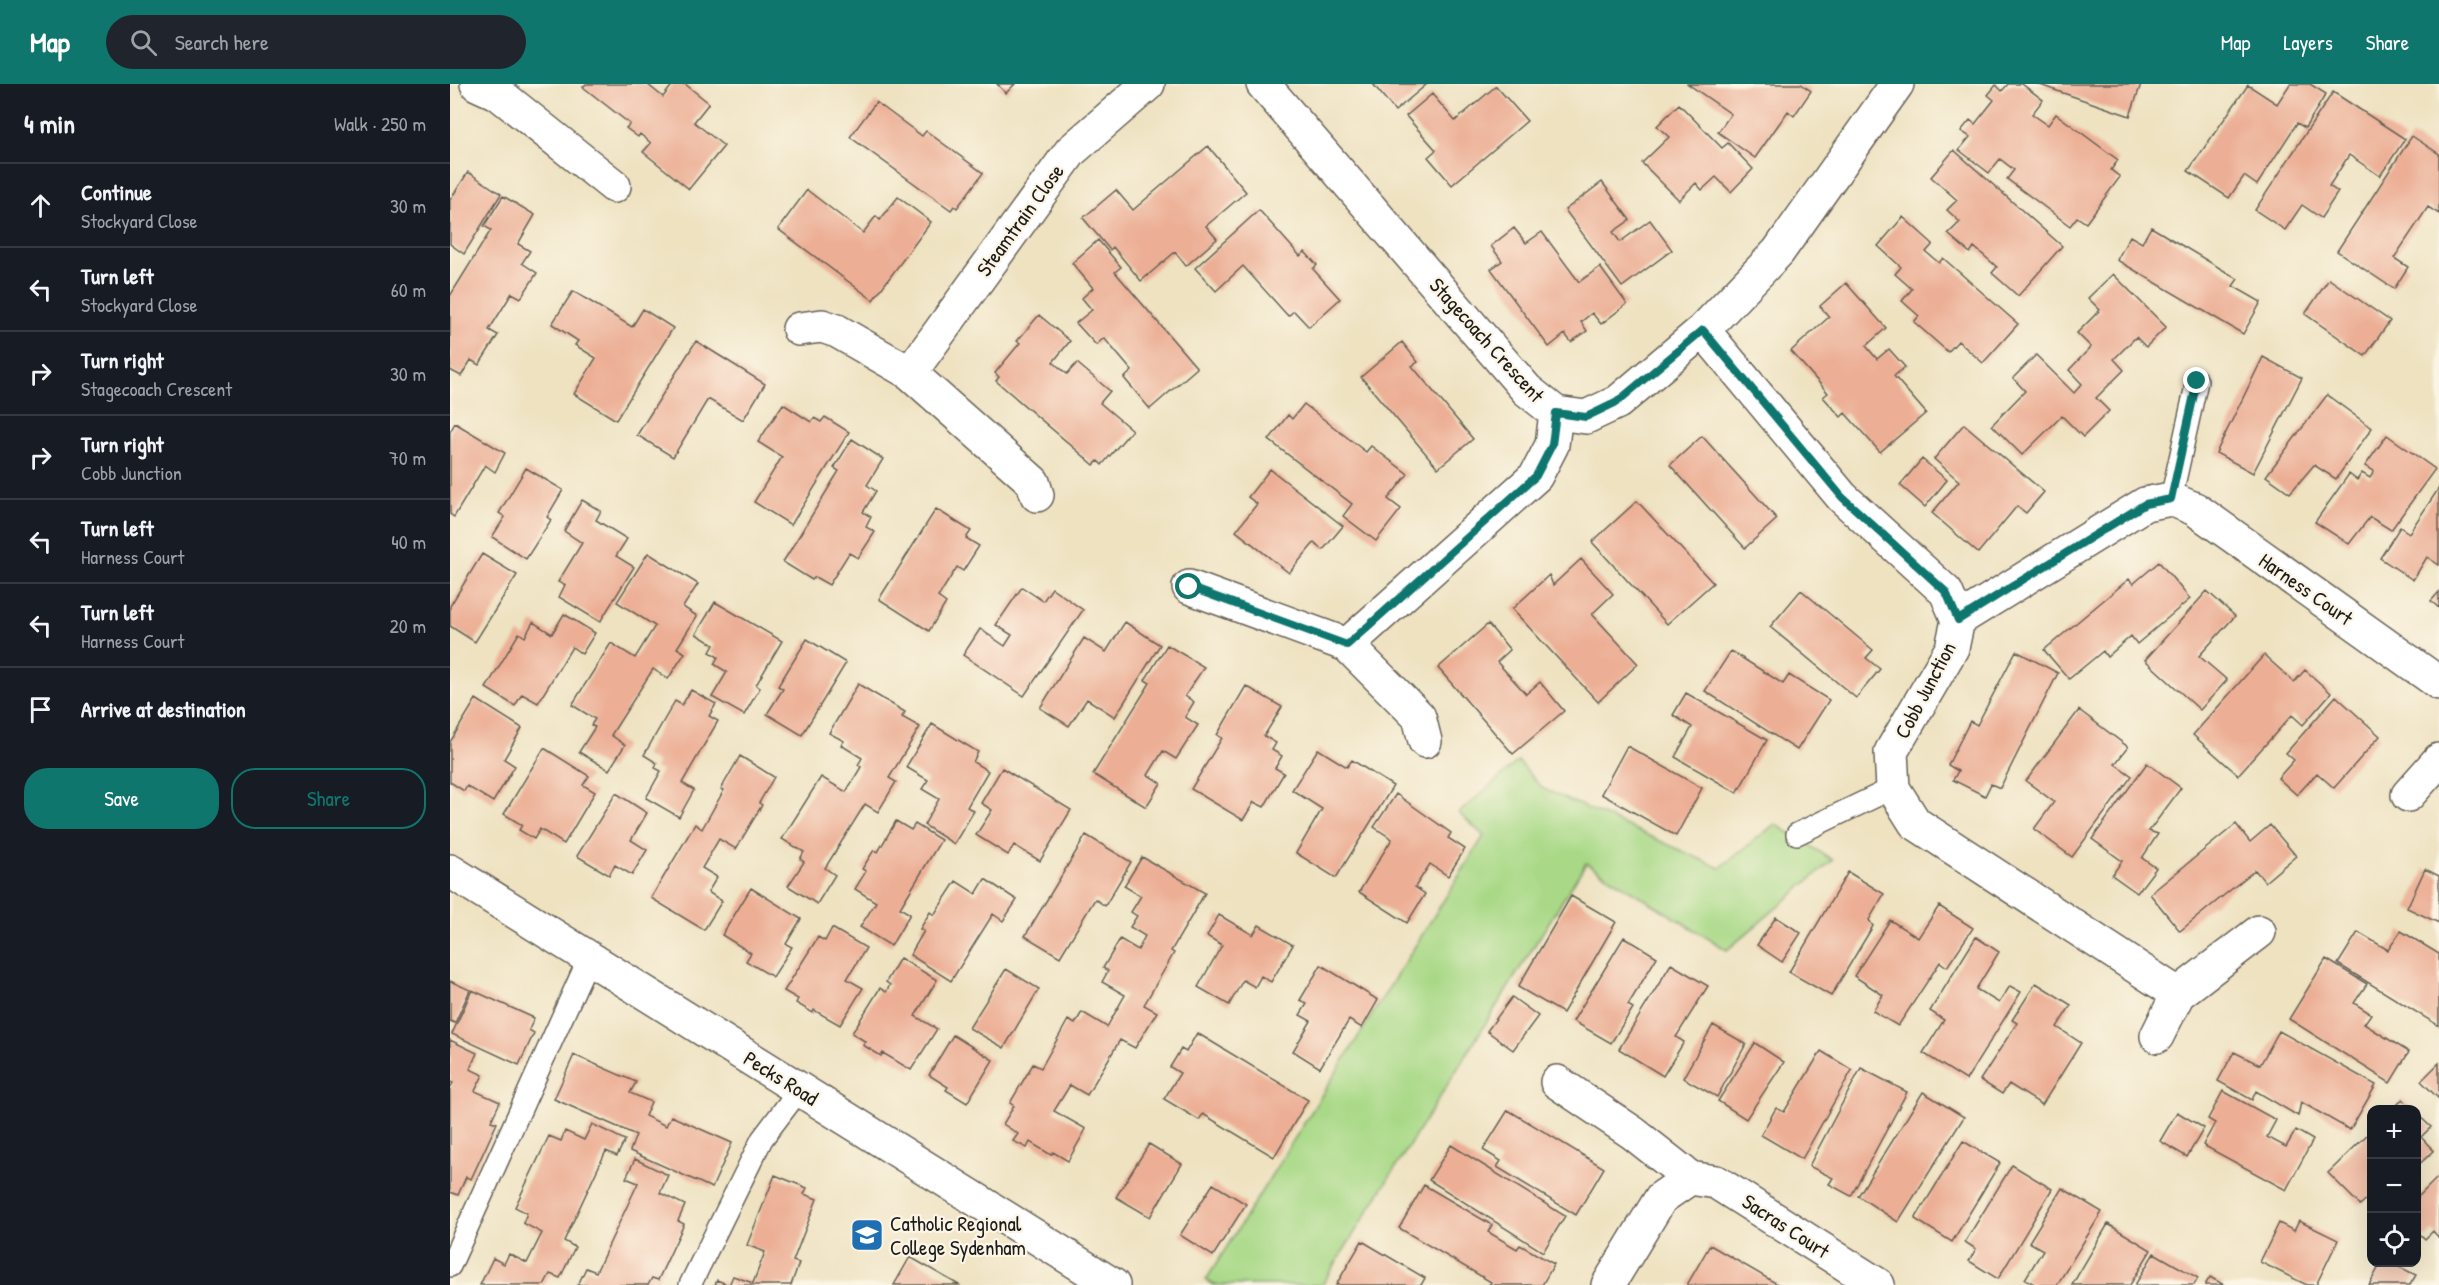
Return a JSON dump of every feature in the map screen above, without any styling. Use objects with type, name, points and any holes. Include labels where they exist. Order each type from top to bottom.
[{"type":"street","name":"Steamtrain Close","points":[[910,373],[1071,151],[1148,84]]},
{"type":"street","name":"Stagecoach Crescent","points":[[1263,84],[1527,390],[1556,413],[1586,417],[1617,402],[1703,330],[1778,252],[1897,84]]},
{"type":"street","points":[[494,87],[614,186]]},
{"type":"street","points":[[799,329],[822,326],[837,331],[910,373],[1033,482],[1037,495]]},
{"type":"street","name":"Cobb Junction","points":[[1703,330],[1842,497],[1946,592],[1958,620],[1952,648],[1891,752],[1893,788],[1915,823],[2178,994]]},
{"type":"street","points":[[1347,645],[1536,476],[1552,445],[1556,413]]},
{"type":"street","points":[[1958,620],[2145,504],[2171,499]]},
{"type":"street","name":"Harness Court","points":[[2171,499],[2195,509],[2439,683]]},
{"type":"street","points":[[1189,587],[1347,645],[1419,717],[1425,741]]},
{"type":"street","points":[[2408,795],[2439,760]]},
{"type":"street","name":"Pecks Road","points":[[450,871],[1113,1285]]},
{"type":"street","points":[[2157,1036],[2178,994],[2259,932]]},
{"type":"street","name":"Sacras Court","points":[[1557,1082],[1633,1133],[1690,1178],[1716,1182],[1878,1285]]},
{"type":"street","points":[[1608,1285],[1662,1198],[1690,1178]]},
{"type":"lane","points":[[2171,499],[2197,381]]},
{"type":"lane","points":[[1797,834],[1893,788]]},
{"type":"lane","points":[[450,1266],[589,958]]},
{"type":"lane","points":[[690,1285],[762,1139],[799,1090]]},
{"type":"green space","points":[[1518,761],[1542,788],[1720,868],[1775,824],[1833,860],[1727,950],[1586,863],[1322,1285],[1214,1285],[1206,1280],[1484,836],[1459,813]]},
{"type":"building","points":[[586,84],[647,84],[663,97],[673,84],[685,84],[709,103],[694,122],[724,146],[689,189],[643,152],[651,143],[640,134],[638,137],[626,128],[630,124],[583,87]]},
{"type":"building","points":[[997,84],[1015,84],[1006,93]]},
{"type":"building","points":[[1373,84],[1427,84],[1395,111]]},
{"type":"building","points":[[1688,84],[1801,84],[1811,91],[1794,116],[1788,111],[1755,158],[1718,132],[1731,114]]},
{"type":"building","points":[[2008,84],[2022,84],[2043,100],[2032,114],[2048,125],[2056,114],[2118,160],[2111,170],[2120,177],[2086,223],[2077,217],[2070,226],[2007,179],[2014,170],[2000,159],[1989,173],[1959,150],[1970,137],[1961,131],[1970,120],[1975,124],[1994,100],[1988,95],[1996,85],[2002,91]]},
{"type":"building","points":[[2037,84],[2141,84],[2130,116]]},
{"type":"building","points":[[2290,84],[2310,84],[2326,94],[2305,128],[2297,123],[2257,185],[2244,176],[2229,198],[2188,171],[2248,85],[2277,104]]},
{"type":"building","points":[[1496,86],[1527,121],[1452,185],[1428,157],[1436,150],[1406,116],[1432,94],[1455,121]]},
{"type":"building","points":[[2333,92],[2405,139],[2380,176],[2349,155],[2329,186],[2338,192],[2321,218],[2302,205],[2285,230],[2255,210]]},
{"type":"building","points":[[876,102],[922,136],[926,131],[983,173],[957,208],[954,206],[951,210],[850,137]]},
{"type":"building","points":[[1679,104],[1722,148],[1728,143],[1753,169],[1731,192],[1716,177],[1702,190],[1696,183],[1679,200],[1642,163],[1669,137],[1657,126]]},
{"type":"building","points":[[2412,136],[2439,154],[2439,214],[2428,207],[2394,258],[2408,267],[2394,289],[2337,251]]},
{"type":"building","points":[[1208,146],[1246,192],[1206,226],[1217,239],[1186,266],[1175,252],[1141,281],[1113,247],[1110,250],[1083,218],[1116,190],[1133,210]]},
{"type":"building","points":[[1954,150],[2062,246],[2018,296],[1992,273],[1997,267],[1974,247],[1970,253],[1948,234],[1960,222],[1947,210],[1957,200],[1931,177]]},
{"type":"building","points":[[468,172],[501,194],[464,254],[450,244],[450,200]]},
{"type":"building","points":[[1602,182],[1630,220],[1613,232],[1620,242],[1650,220],[1672,250],[1622,287],[1565,210]]},
{"type":"building","points":[[807,190],[863,233],[876,216],[880,220],[898,197],[931,222],[873,300],[778,229]]},
{"type":"building","points":[[503,196],[535,215],[518,244],[530,251],[522,263],[537,273],[521,298],[512,293],[489,330],[498,335],[479,365],[471,360],[461,376],[450,370],[450,296],[491,230],[484,226]]},
{"type":"building","points":[[1259,210],[1300,256],[1305,252],[1317,265],[1313,269],[1340,299],[1309,327],[1294,311],[1288,316],[1243,266],[1216,291],[1195,268]]},
{"type":"building","points":[[1903,217],[1933,244],[1926,252],[1939,263],[1943,258],[2018,324],[1983,363],[1958,341],[1948,352],[1914,322],[1919,316],[1902,301],[1912,289],[1895,274],[1901,267],[1878,246]]},
{"type":"building","points":[[2151,227],[2238,279],[2233,286],[2261,302],[2243,334],[2117,260],[2130,236],[2142,243]]},
{"type":"building","points":[[1514,228],[1526,243],[1542,232],[1579,282],[1600,267],[1627,304],[1601,324],[1592,313],[1581,322],[1587,331],[1571,342],[1565,334],[1549,347],[1491,269],[1502,261],[1491,246]]},
{"type":"building","points":[[1098,240],[1121,267],[1115,272],[1197,368],[1150,409],[1124,378],[1132,371],[1104,338],[1096,345],[1076,323],[1092,310],[1082,298],[1093,288],[1072,263]]},
{"type":"building","points":[[2113,274],[2166,327],[2146,347],[2136,337],[2114,359],[2124,370],[2096,398],[2109,411],[2083,437],[2062,416],[2022,455],[1992,425],[2025,391],[2013,378],[2036,355],[2074,393],[2082,384],[2069,370],[2091,347],[2077,333],[2100,310],[2088,298]]},
{"type":"building","points":[[2329,279],[2390,321],[2365,356],[2305,314]]},
{"type":"building","points":[[1846,283],[1886,328],[1866,346],[1877,359],[1889,349],[1905,367],[1894,376],[1926,413],[1880,452],[1845,413],[1841,417],[1823,397],[1828,393],[1791,351],[1829,317],[1820,306]]},
{"type":"building","points":[[573,291],[632,327],[643,309],[673,328],[616,420],[574,394],[596,358],[575,345],[578,341],[552,324]]},
{"type":"building","points":[[1039,315],[1070,341],[1053,362],[1067,374],[1077,363],[1110,391],[1100,403],[1132,430],[1102,465],[1098,461],[1094,465],[996,381],[999,377],[995,373],[1020,343],[1017,341]]},
{"type":"building","points":[[696,341],[765,384],[743,420],[708,399],[673,457],[637,435]]},
{"type":"building","points":[[1402,342],[1418,362],[1412,366],[1473,439],[1438,468],[1361,377]]},
{"type":"building","points":[[2263,357],[2302,378],[2253,473],[2216,453]]},
{"type":"building","points":[[2327,395],[2372,428],[2336,479],[2314,465],[2290,493],[2266,476]]},
{"type":"building","points":[[783,404],[811,422],[814,418],[821,422],[825,417],[849,432],[791,525],[754,502],[782,457],[758,442]]},
{"type":"building","points":[[1304,404],[1366,452],[1371,446],[1408,474],[1388,499],[1401,509],[1376,541],[1343,516],[1352,504],[1269,440],[1288,415],[1292,419]]},
{"type":"building","points":[[455,423],[505,453],[495,472],[485,465],[454,517],[450,514],[450,432]]},
{"type":"building","points":[[1964,424],[2044,492],[2026,513],[2017,506],[1978,553],[1932,513],[1959,481],[1934,459]]},
{"type":"building","points":[[2387,435],[2435,469],[2391,530],[2370,517],[2349,544],[2315,522],[2349,474],[2357,480],[2362,473],[2370,478],[2374,471],[2365,466]]},
{"type":"building","points":[[1702,436],[1777,519],[1745,548],[1670,465]]},
{"type":"building","points":[[852,439],[883,459],[867,485],[876,491],[863,512],[871,517],[866,527],[875,532],[858,558],[849,553],[829,585],[815,577],[812,580],[783,562],[839,471],[834,468]]},
{"type":"building","points":[[1922,459],[1947,480],[1925,507],[1900,485]]},
{"type":"building","points":[[526,468],[563,490],[547,517],[551,520],[526,559],[492,537],[505,517],[499,513]]},
{"type":"building","points":[[1270,469],[1343,526],[1323,550],[1314,543],[1289,573],[1236,531],[1257,504],[1248,497]]},
{"type":"building","points":[[2439,488],[2439,565],[2427,557],[2413,580],[2380,558],[2400,527],[2409,533]]},
{"type":"building","points":[[582,500],[601,511],[596,520],[627,539],[616,556],[634,567],[600,622],[559,597],[565,585],[558,582],[582,543],[564,531]]},
{"type":"building","points":[[1637,501],[1713,583],[1667,624],[1592,542]]},
{"type":"building","points":[[936,509],[971,531],[966,538],[979,546],[963,571],[957,567],[938,597],[946,603],[929,631],[879,599]]},
{"type":"building","points":[[648,553],[698,584],[683,607],[697,616],[677,648],[685,653],[668,679],[653,669],[611,735],[625,745],[609,770],[579,752],[595,727],[591,725],[595,719],[572,705],[611,643],[635,658],[655,626],[617,602]]},
{"type":"building","points":[[482,554],[517,575],[475,642],[450,626],[450,606]]},
{"type":"building","points":[[1581,559],[1613,594],[1592,614],[1638,664],[1598,702],[1512,609],[1549,575],[1553,585]]},
{"type":"building","points":[[2159,562],[2190,599],[2137,644],[2131,636],[2107,657],[2103,651],[2069,679],[2044,650],[2129,579],[2133,584]]},
{"type":"building","points":[[1022,587],[1043,601],[1052,588],[1083,610],[1024,696],[963,655],[980,629],[1005,646],[1012,635],[996,625]]},
{"type":"building","points":[[1801,590],[1873,650],[1866,658],[1880,669],[1856,698],[1770,627]]},
{"type":"building","points":[[2207,591],[2235,616],[2199,656],[2227,680],[2200,710],[2145,660]]},
{"type":"building","points":[[2439,592],[2439,608],[2431,601]]},
{"type":"building","points":[[715,602],[782,641],[756,685],[760,688],[744,715],[712,697],[727,672],[714,664],[718,657],[710,652],[714,645],[696,634]]},
{"type":"building","points":[[564,614],[595,633],[582,654],[572,647],[538,703],[522,694],[515,706],[486,688],[519,633],[525,637],[533,622],[552,634]]},
{"type":"building","points":[[1125,622],[1160,645],[1115,717],[1087,699],[1069,726],[1040,708],[1084,638],[1106,652]]},
{"type":"building","points":[[1488,624],[1510,650],[1497,662],[1526,694],[1540,682],[1564,711],[1513,754],[1438,668]]},
{"type":"building","points":[[807,639],[846,663],[802,735],[767,714],[783,689],[778,686]]},
{"type":"building","points":[[1167,645],[1204,667],[1185,696],[1194,702],[1185,717],[1198,725],[1176,759],[1163,751],[1148,775],[1161,783],[1146,807],[1093,774],[1150,683],[1145,680]]},
{"type":"building","points":[[1731,651],[1783,684],[1789,675],[1829,700],[1797,750],[1705,691]]},
{"type":"building","points":[[2016,651],[2058,673],[2000,788],[1991,784],[1985,796],[1953,780],[1958,771],[1948,765],[1970,721],[1977,725]]},
{"type":"building","points":[[2264,655],[2294,682],[2305,670],[2331,693],[2303,725],[2292,715],[2238,775],[2193,735]]},
{"type":"building","points":[[858,684],[905,712],[902,717],[920,727],[889,778],[896,782],[878,812],[865,804],[825,868],[835,875],[817,904],[788,886],[804,862],[800,859],[804,852],[782,839],[821,777],[846,792],[861,767],[858,765],[862,758],[841,745],[844,741],[829,733]]},
{"type":"building","points":[[1246,686],[1282,707],[1264,736],[1276,743],[1272,750],[1282,756],[1275,768],[1284,773],[1264,807],[1254,802],[1243,820],[1191,789],[1222,738],[1217,735]]},
{"type":"building","points":[[691,690],[716,704],[709,716],[718,721],[682,783],[694,790],[679,817],[646,798],[661,771],[655,768],[657,763],[644,755],[675,701],[682,705]]},
{"type":"building","points":[[1686,693],[1767,740],[1737,793],[1675,757],[1692,727],[1673,715]]},
{"type":"building","points":[[2336,696],[2380,736],[2334,788],[2317,773],[2297,795],[2278,778],[2294,760],[2286,753]]},
{"type":"building","points":[[476,699],[522,728],[504,759],[515,766],[493,802],[467,786],[464,791],[450,782],[450,742]]},
{"type":"building","points":[[2079,710],[2128,747],[2115,764],[2132,776],[2072,857],[2034,829],[2054,802],[2026,781]]},
{"type":"building","points":[[932,724],[978,752],[973,762],[988,771],[967,807],[974,811],[954,844],[924,825],[939,799],[922,789],[928,780],[906,767]]},
{"type":"building","points":[[1627,746],[1702,788],[1676,836],[1601,794]]},
{"type":"building","points":[[544,748],[589,776],[583,785],[595,792],[564,844],[540,829],[534,839],[519,830],[522,825],[504,814]]},
{"type":"building","points":[[1318,749],[1347,767],[1352,760],[1393,786],[1336,878],[1296,853],[1322,809],[1292,790]]},
{"type":"building","points":[[740,756],[774,777],[759,803],[762,805],[736,849],[719,839],[702,868],[717,877],[708,892],[722,901],[704,930],[651,898],[695,824],[702,829]]},
{"type":"building","points":[[2147,763],[2181,788],[2149,831],[2158,834],[2142,858],[2156,868],[2137,893],[2112,875],[2122,861],[2092,839]]},
{"type":"building","points":[[1002,768],[1071,810],[1040,861],[1014,845],[1008,855],[976,835],[992,810],[981,803]]},
{"type":"building","points":[[616,793],[647,813],[631,840],[647,850],[632,875],[615,865],[609,875],[577,856]]},
{"type":"building","points":[[1396,794],[1451,833],[1448,838],[1465,849],[1448,876],[1430,864],[1415,887],[1425,894],[1407,923],[1359,892],[1392,839],[1374,827]]},
{"type":"building","points":[[896,821],[911,830],[915,824],[941,840],[900,908],[910,914],[891,946],[860,927],[876,902],[855,889],[866,871],[862,869],[874,850],[878,852]]},
{"type":"building","points":[[2236,824],[2250,842],[2270,825],[2296,856],[2265,882],[2255,870],[2180,931],[2150,894]]},
{"type":"building","points":[[1086,835],[1131,862],[1105,906],[1095,899],[1060,957],[1025,936]]},
{"type":"building","points":[[1142,857],[1205,893],[1171,951],[1174,953],[1144,1005],[1157,1012],[1135,1048],[1120,1040],[1087,1095],[1070,1085],[1054,1111],[1086,1129],[1068,1161],[1053,1152],[1051,1155],[1030,1142],[1027,1148],[1013,1141],[1018,1134],[1003,1124],[1014,1106],[1010,1103],[1033,1064],[1041,1068],[1068,1020],[1075,1024],[1082,1012],[1107,1027],[1125,995],[1102,982],[1108,971],[1103,968],[1120,939],[1138,950],[1145,936],[1130,927],[1137,916],[1131,912],[1141,896],[1124,886]]},
{"type":"building","points":[[2425,869],[2439,876],[2439,923],[2407,908]]},
{"type":"building","points":[[1848,872],[1884,894],[1869,920],[1873,926],[1831,996],[1789,972]]},
{"type":"building","points":[[985,879],[1017,900],[1003,921],[993,914],[951,981],[910,955],[924,931],[920,929],[930,912],[934,915],[956,881],[976,894]]},
{"type":"building","points":[[751,888],[801,919],[786,944],[792,947],[773,977],[746,961],[751,953],[722,935]]},
{"type":"building","points":[[1571,896],[1616,922],[1563,1013],[1518,987]]},
{"type":"building","points":[[1939,906],[1973,928],[1947,967],[1940,962],[1898,1026],[1873,1011],[1883,995],[1854,976],[1890,920],[1918,938]]},
{"type":"building","points":[[1219,915],[1253,935],[1259,925],[1293,945],[1271,982],[1261,976],[1255,987],[1243,980],[1229,1005],[1198,987],[1222,945],[1207,936]]},
{"type":"building","points":[[1776,917],[1801,933],[1782,962],[1757,945]]},
{"type":"building","points":[[832,928],[866,948],[847,979],[863,988],[840,1025],[796,1003],[798,999],[784,991],[818,937],[825,941]]},
{"type":"building","points":[[2401,931],[2439,954],[2439,1026],[2338,964],[2358,932],[2388,950]]},
{"type":"building","points":[[1624,937],[1657,957],[1628,1005],[1633,1008],[1611,1043],[1573,1021]]},
{"type":"building","points":[[1976,937],[1999,952],[1976,989],[1999,1003],[2010,986],[2021,992],[1966,1080],[1923,1053],[1944,1020],[1930,1011]]},
{"type":"building","points":[[900,958],[937,980],[915,1016],[937,1029],[911,1070],[883,1053],[881,1056],[863,1045],[866,1042],[852,1033],[880,988],[886,992],[890,985],[886,982]]},
{"type":"building","points":[[2326,959],[2367,984],[2354,1003],[2371,1014],[2364,1024],[2409,1052],[2390,1083],[2289,1019]]},
{"type":"building","points":[[1671,964],[1708,986],[1676,1037],[1684,1042],[1663,1076],[1619,1049]]},
{"type":"building","points":[[1321,965],[1378,1000],[1362,1028],[1349,1020],[1320,1068],[1293,1051],[1311,1021],[1300,1015],[1307,1004],[1300,1000]]},
{"type":"building","points":[[1006,969],[1039,989],[1004,1048],[969,1028]]},
{"type":"building","points":[[450,981],[470,990],[455,1023],[450,1021]]},
{"type":"building","points":[[2036,983],[2071,1005],[2057,1027],[2081,1043],[2042,1105],[2009,1084],[2002,1094],[1980,1080],[2017,1023],[2012,1020]]},
{"type":"building","points":[[472,990],[534,1018],[529,1030],[534,1033],[519,1065],[452,1034]]},
{"type":"building","points":[[1512,997],[1538,1016],[1513,1050],[1487,1031]]},
{"type":"building","points":[[1713,1025],[1746,1044],[1717,1097],[1683,1078]]},
{"type":"building","points":[[2279,1031],[2376,1085],[2350,1130],[2301,1102],[2298,1116],[2256,1091],[2252,1100],[2218,1081],[2234,1052],[2260,1065]]},
{"type":"building","points":[[1197,1033],[1308,1100],[1274,1157],[1203,1114],[1199,1120],[1164,1099],[1180,1073],[1170,1067],[1181,1049],[1186,1052]]},
{"type":"building","points":[[953,1035],[993,1060],[967,1103],[946,1090],[948,1087],[929,1075]]},
{"type":"building","points":[[450,1040],[477,1053],[470,1069],[483,1075],[475,1091],[500,1102],[491,1121],[497,1123],[471,1179],[466,1177],[458,1195],[450,1192],[450,1088],[453,1083],[450,1082]]},
{"type":"building","points":[[1755,1043],[1784,1062],[1746,1119],[1718,1101]]},
{"type":"building","points":[[1821,1051],[1852,1070],[1802,1159],[1761,1135],[1776,1108],[1784,1112]]},
{"type":"building","points":[[574,1055],[636,1082],[630,1093],[651,1102],[645,1116],[666,1126],[671,1116],[732,1143],[712,1188],[630,1151],[636,1135],[554,1099]]},
{"type":"building","points":[[2439,1063],[2439,1099],[2421,1081]]},
{"type":"building","points":[[1861,1068],[1907,1092],[1851,1196],[1829,1184],[1833,1178],[1809,1166]]},
{"type":"building","points":[[2223,1091],[2276,1120],[2267,1137],[2286,1147],[2296,1130],[2313,1140],[2286,1190],[2203,1145],[2215,1123],[2208,1119]]},
{"type":"building","points":[[1923,1092],[1964,1117],[1898,1222],[1858,1196]]},
{"type":"building","points":[[2403,1099],[2408,1105],[2397,1105]]},
{"type":"building","points":[[1508,1110],[1604,1168],[1576,1215],[1497,1167],[1501,1161],[1483,1150]]},
{"type":"building","points":[[2177,1112],[2204,1128],[2187,1157],[2160,1141]]},
{"type":"building","points":[[2421,1118],[2431,1127],[2421,1137]]},
{"type":"building","points":[[592,1124],[625,1140],[617,1156],[606,1151],[564,1241],[575,1247],[560,1278],[550,1274],[544,1285],[480,1285],[493,1258],[504,1264],[509,1254],[527,1263],[542,1233],[523,1223],[527,1213],[515,1207],[549,1136],[561,1141],[565,1131],[584,1140]]},
{"type":"building","points":[[2367,1135],[2367,1199],[2360,1205],[2328,1173]]},
{"type":"building","points":[[2421,1137],[2434,1151],[2421,1163]]},
{"type":"building","points":[[1963,1141],[2000,1163],[1952,1242],[1915,1219]]},
{"type":"building","points":[[1149,1144],[1182,1164],[1150,1217],[1116,1197]]},
{"type":"building","points":[[1451,1145],[1565,1216],[1543,1252],[1429,1180]]},
{"type":"building","points":[[635,1159],[668,1175],[660,1193],[685,1205],[678,1221],[684,1224],[658,1280],[652,1278],[648,1285],[578,1285],[586,1268],[596,1272],[638,1183],[626,1178]]},
{"type":"building","points":[[2012,1165],[2052,1189],[1998,1279],[1969,1261],[1976,1249],[1965,1242]]},
{"type":"building","points":[[775,1175],[807,1188],[804,1194],[817,1199],[793,1261],[799,1263],[791,1285],[729,1285],[733,1276],[753,1283],[765,1252],[747,1245]]},
{"type":"building","points":[[2439,1176],[2439,1238],[2433,1231],[2425,1239],[2421,1235],[2421,1194]]},
{"type":"building","points":[[1213,1184],[1246,1204],[1213,1256],[1180,1235]]},
{"type":"building","points":[[1424,1185],[1492,1225],[1488,1232],[1517,1249],[1520,1245],[1554,1264],[1542,1285],[1489,1285],[1491,1282],[1399,1228]]},
{"type":"building","points":[[2062,1188],[2102,1212],[2057,1285],[2036,1285],[2025,1279],[2043,1250],[2029,1242]]},
{"type":"building","points":[[2299,1221],[2338,1240],[2316,1285],[2307,1285],[2260,1262],[2279,1223],[2294,1231]]},
{"type":"building","points":[[2108,1224],[2151,1250],[2130,1285],[2072,1285]]},
{"type":"building","points":[[1362,1241],[1425,1278],[1421,1285],[1336,1285]]},
{"type":"building","points":[[1710,1245],[1779,1285],[1687,1285]]},
{"type":"building","points":[[2154,1253],[2198,1278],[2194,1285],[2135,1285]]},
{"type":"building","points":[[910,1257],[959,1285],[894,1285]]},
{"type":"building","points":[[2379,1267],[2399,1267],[2416,1275],[2410,1285],[2369,1285]]},
{"type":"building","points":[[2210,1277],[2224,1285],[2205,1285]]},
{"type":"building","points":[[717,1280],[729,1285],[715,1285]]},
{"type":"place","name":"Catholic Regional College Sydenham","points":[[867,1235]]},
{"type":"route","points":[[1189,587],[1347,645],[1536,476],[1552,445],[1556,413],[1586,417],[1617,402],[1703,330],[1842,497],[1946,592],[1958,620],[2126,518],[2145,504],[2171,499],[2197,381]]}]
